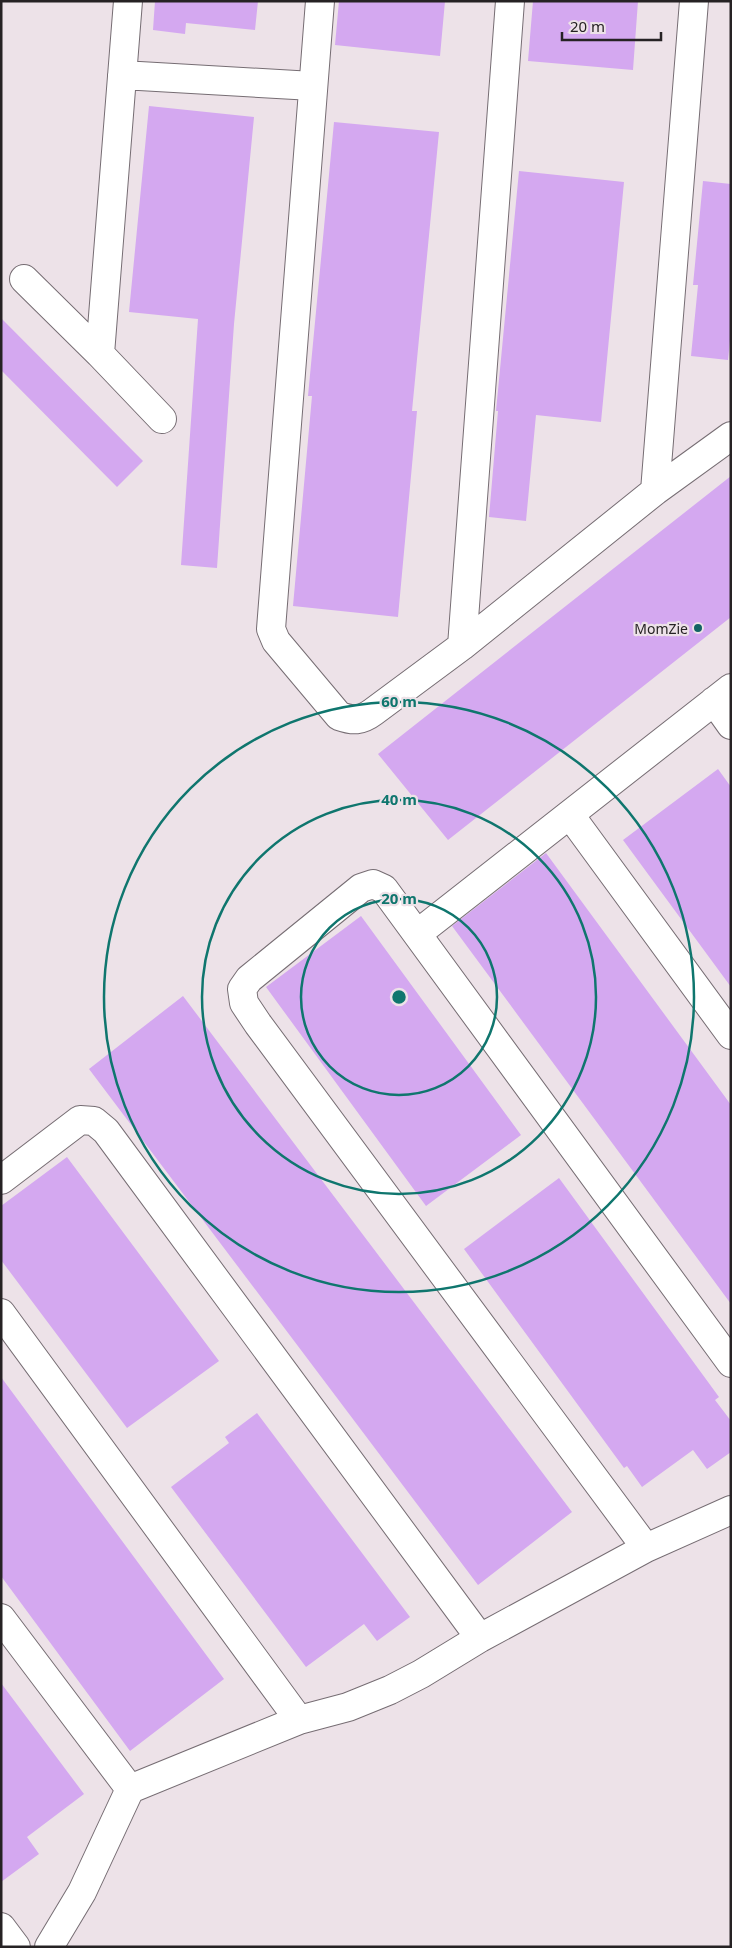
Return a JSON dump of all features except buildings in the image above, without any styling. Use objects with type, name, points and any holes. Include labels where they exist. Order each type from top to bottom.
[{"type":"street","points":[[100,354],[128,1]]},
{"type":"street","points":[[320,1],[271,629],[276,641],[340,716],[351,720],[363,719],[462,646],[656,491],[731,436]]},
{"type":"street","points":[[462,646],[510,1]]},
{"type":"street","points":[[656,491],[694,1]]},
{"type":"street","points":[[122,75],[313,86]]},
{"type":"street","points":[[24,279],[162,419]]},
{"type":"street","points":[[417,934],[722,695],[731,725]]},
{"type":"street","points":[[570,815],[731,1035]]},
{"type":"street","points":[[646,1548],[244,1003],[242,989],[249,978],[361,888],[373,884],[384,889],[731,1363]]},
{"type":"street","points":[[1,1180],[80,1120],[94,1121],[106,1132],[480,1638]]},
{"type":"street","points":[[1,1313],[299,1720]]},
{"type":"street","points":[[49,1947],[82,1892],[130,1789],[299,1720],[348,1707],[390,1690],[421,1674],[480,1638],[646,1548],[731,1510]]},
{"type":"street","points":[[1,1618],[130,1789]]},
{"type":"street","points":[[1,1926],[16,1947]]},
{"type":"place","name":"MomZie","points":[[698,628]]}]
